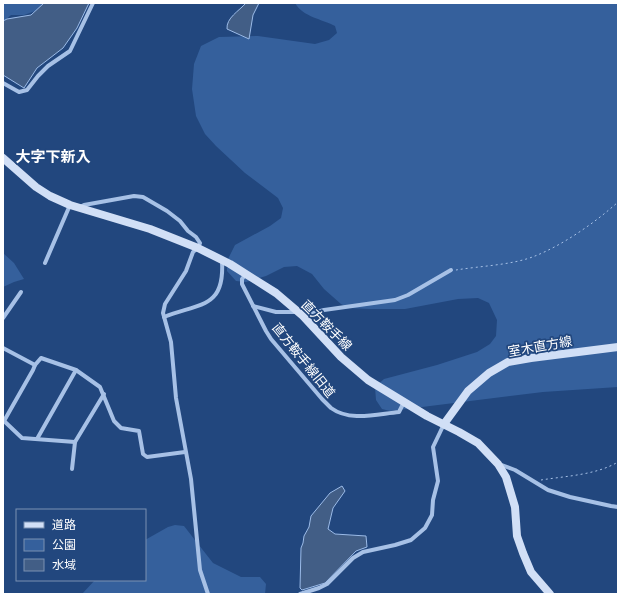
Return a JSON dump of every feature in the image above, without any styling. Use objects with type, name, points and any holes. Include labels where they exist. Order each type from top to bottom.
[{"type":"main road","name":"直方鞍手線","points":[[3,158],[36,187],[50,196],[79,208],[150,229],[198,248],[246,273],[276,294],[300,314],[341,357],[368,380],[427,416],[478,444],[498,464],[506,477],[515,507],[518,536],[523,554],[532,572],[550,594]]},
{"type":"main road","name":"室木直方線","points":[[444,424],[468,391],[490,373],[508,362],[618,347]]},
{"type":"street","points":[[3,83],[19,92],[27,90],[48,66],[70,51],[93,3]]},
{"type":"street","points":[[79,208],[84,205],[134,196],[143,197],[167,211],[180,221],[200,243],[198,248],[193,252],[186,271],[165,304],[164,317],[171,342],[176,398],[191,479],[200,570],[208,594]]},
{"type":"street","points":[[45,263],[70,205]]},
{"type":"street","points":[[164,317],[206,303],[216,296],[223,277],[222,261]]},
{"type":"street","points":[[253,306],[276,312],[300,314],[395,300],[408,295],[451,270]]},
{"type":"street","name":"直方鞍手線旧道","points":[[246,273],[242,279],[242,284],[271,339],[322,399],[337,413],[355,417],[399,412],[404,402]]},
{"type":"street","points":[[3,318],[20,292]]},
{"type":"street","points":[[3,348],[35,365]]},
{"type":"street","points":[[75,442],[22,438],[4,421],[34,370],[35,365],[41,358],[76,370],[100,387],[114,421],[121,428],[139,431],[143,454],[147,458],[185,452]]},
{"type":"street","points":[[36,439],[76,370]]},
{"type":"street","points":[[72,469],[75,442],[104,394]]},
{"type":"street","points":[[300,594],[327,584],[353,558],[363,552],[410,540],[425,528],[432,515],[433,500],[438,480],[433,447],[444,424]]},
{"type":"street","points":[[498,464],[515,470],[534,480],[548,490],[570,497],[611,506],[618,506]]},
{"type":"path","points":[[451,270],[516,262],[534,257],[554,247],[589,225],[618,202]]},
{"type":"path","points":[[534,480],[592,472],[612,466],[618,462]]},
{"type":"green space","points":[[3,3],[49,3],[47,7],[24,15],[11,15],[3,22]]},
{"type":"green space","points":[[295,3],[618,3],[618,387],[543,392],[390,411],[382,409],[376,400],[375,387],[384,379],[437,365],[477,352],[490,344],[496,336],[497,320],[489,303],[478,298],[458,299],[405,309],[349,308],[341,304],[324,289],[312,274],[297,266],[284,267],[266,276],[246,282],[236,281],[227,271],[227,261],[235,245],[270,226],[281,218],[283,208],[278,198],[245,173],[205,134],[196,116],[192,89],[194,64],[201,46],[219,37],[258,36],[315,44],[329,40],[337,33],[335,26],[308,15],[298,8]]},
{"type":"green space","points":[[3,253],[14,263],[24,279],[3,287]]},
{"type":"green space","points":[[175,525],[184,526],[213,563],[241,577],[260,577],[266,584],[265,594],[82,594],[94,581],[146,581],[146,539],[168,527]]},
{"type":"water","points":[[44,3],[89,3],[77,28],[63,48],[37,68],[24,88],[3,75],[3,21],[31,15]]},
{"type":"water","points":[[246,3],[259,3],[253,15],[249,39],[227,29],[227,25],[231,18]]},
{"type":"water","points":[[342,486],[345,491],[333,508],[328,529],[335,534],[366,536],[367,547],[356,551],[325,583],[302,590],[300,588],[301,548],[304,536],[309,527],[311,516],[330,493]]},
{"type":"district","name":"大字下新入","points":[[53,157]]}]
